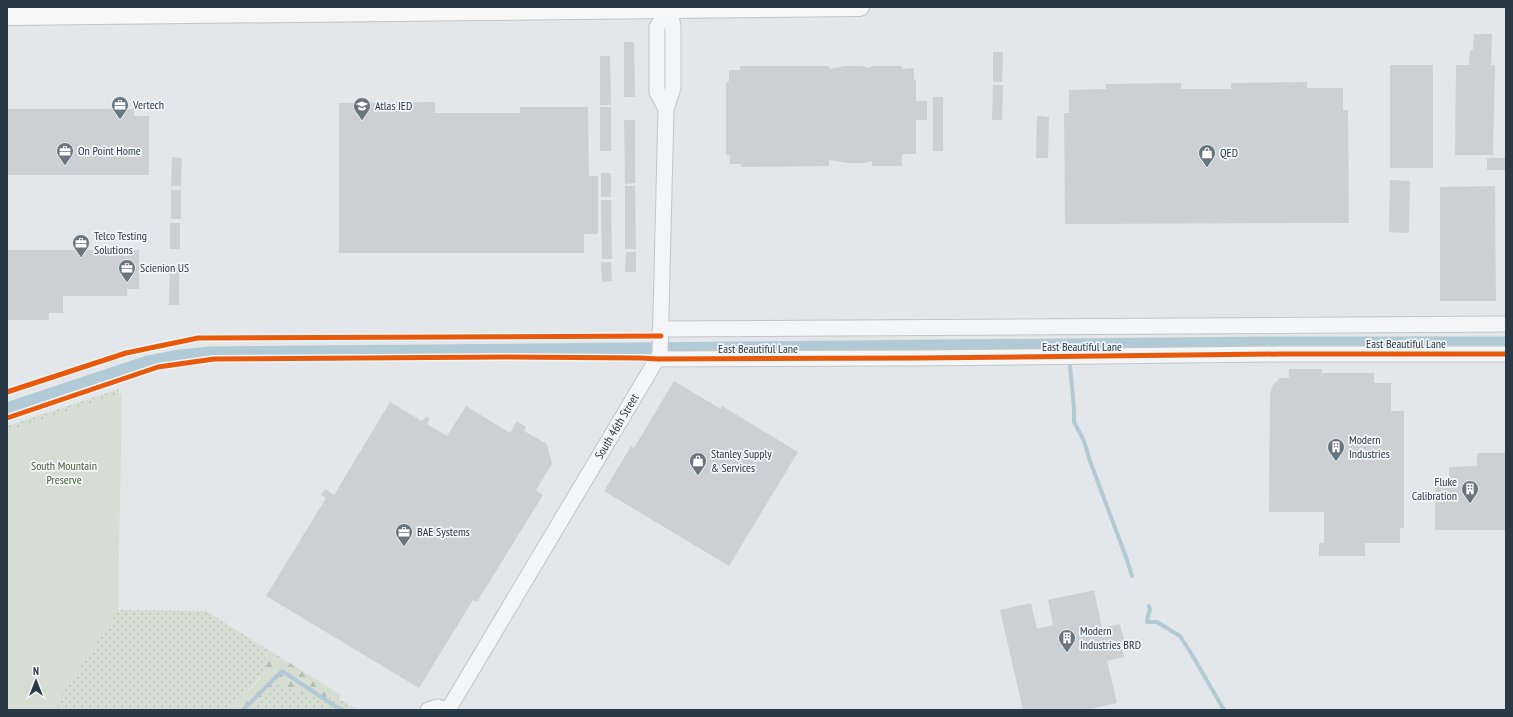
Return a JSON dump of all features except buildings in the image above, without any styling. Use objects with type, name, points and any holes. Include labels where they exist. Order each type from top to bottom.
[{"type":"main road","points":[[7,16],[210,10],[860,7]]},
{"type":"street","name":"South 46th Street","points":[[428,710],[437,708],[448,710],[660,346],[666,109],[673,88],[673,26],[669,8]]},
{"type":"street","name":"East Beautiful Lane","points":[[660,346],[1506,324]]},
{"type":"street","name":"East Beautiful Lane","points":[[660,346],[918,358],[1297,354],[1506,354]]},
{"type":"green space","name":"South Mountain Preserve","points":[[119,389],[116,610],[206,611],[267,649],[266,668],[263,674],[239,701],[226,710],[7,710],[7,426]]},
{"type":"green space","name":"South Mountain Preserve","points":[[122,393],[118,612],[58,700],[58,710],[7,710],[7,431]]},
{"type":"green space","points":[[267,649],[341,695],[339,699],[309,696],[276,683],[253,710],[226,710],[249,691],[260,679],[266,668]]},
{"type":"green space","points":[[276,683],[309,696],[339,699],[358,710],[253,710]]},
{"type":"waterway","points":[[7,409],[148,362],[180,356],[210,353],[1268,343],[1506,343]]},
{"type":"waterway","points":[[1070,365],[1074,422],[1084,441],[1132,576]]},
{"type":"waterway","points":[[1149,606],[1150,610],[1147,622],[1157,622],[1180,636],[1224,710]]},
{"type":"waterway","points":[[243,710],[282,671],[343,710]]},
{"type":"cycle path","points":[[7,392],[126,353],[198,338],[661,336]]},
{"type":"cycle path","points":[[7,418],[158,367],[214,359],[504,357],[658,359],[918,358],[1282,354],[1506,354]]},
{"type":"place","name":"Vertech","points":[[120,120]]},
{"type":"place","name":"Atlas IED","points":[[362,121]]},
{"type":"place","name":"On Point Home","points":[[65,166]]},
{"type":"place","name":"QED","points":[[1207,168]]},
{"type":"place","name":"Telco Testing Solutions","points":[[81,258]]},
{"type":"place","name":"Scienion US","points":[[127,283]]},
{"type":"place","name":"Modern Industries","points":[[1336,462]]},
{"type":"place","name":"Stanley Supply & Services","points":[[698,476]]},
{"type":"place","name":"Fluke Calibration","points":[[1470,504]]},
{"type":"place","name":"BAE Systems","points":[[404,547]]},
{"type":"place","name":"Modern Industries BRD","points":[[1067,653]]}]
